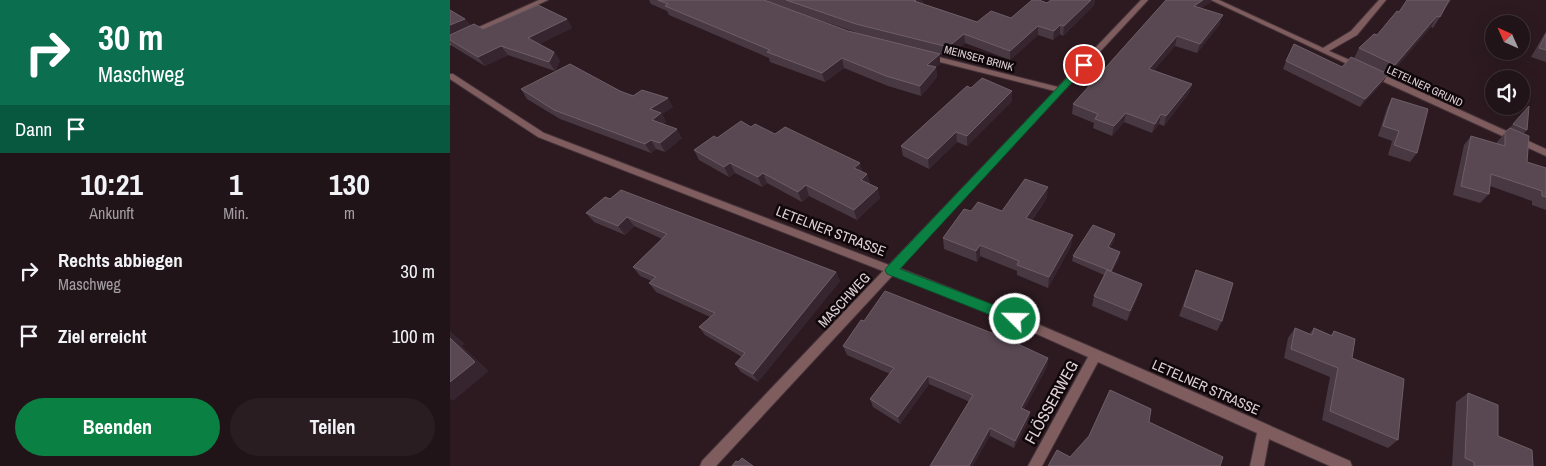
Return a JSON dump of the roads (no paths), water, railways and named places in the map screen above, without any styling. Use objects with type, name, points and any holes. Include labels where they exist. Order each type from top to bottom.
[{"type":"street","points":[[450,43],[545,0]]},
{"type":"street","name":"MASCHWEG","points":[[707,466],[1145,0]]},
{"type":"street","name":"LETELNER GRUND","points":[[1214,0],[1546,153]]},
{"type":"street","points":[[1324,52],[1354,32],[1383,0]]},
{"type":"street","name":"MEINSER BRINK","points":[[919,54],[1060,90]]},
{"type":"street","name":"LETELNER STRASSE","points":[[450,76],[541,136],[983,305],[1345,466]]},
{"type":"street","name":"FLÖSSERWEG","points":[[1035,466],[1096,354]]},
{"type":"street","points":[[1257,466],[1264,430]]}]
